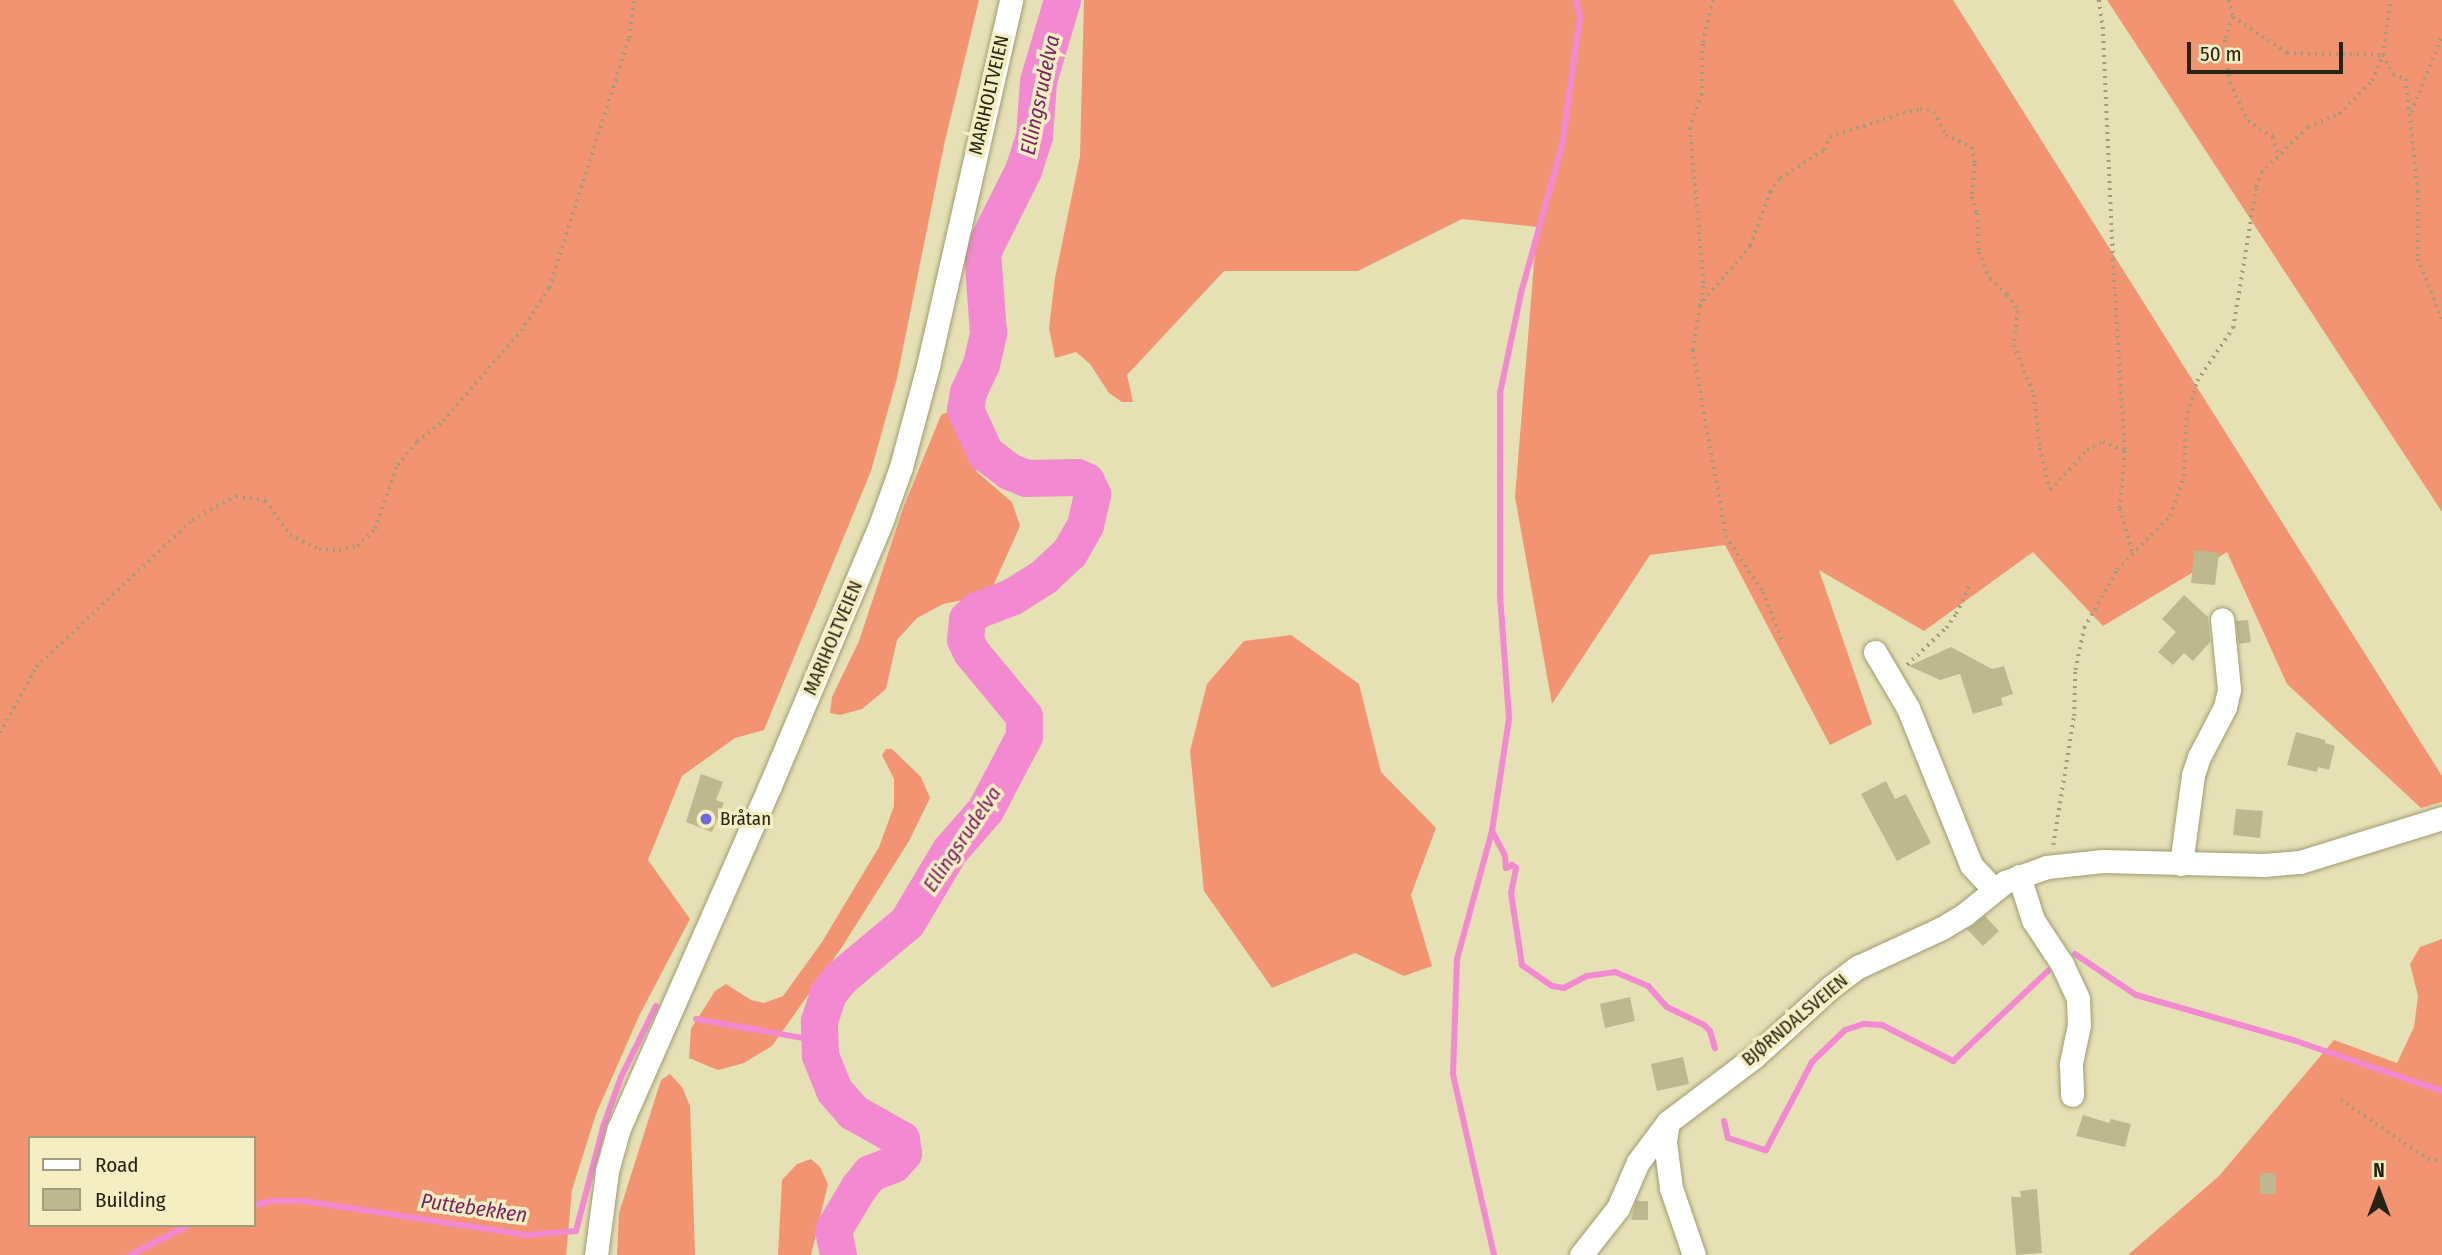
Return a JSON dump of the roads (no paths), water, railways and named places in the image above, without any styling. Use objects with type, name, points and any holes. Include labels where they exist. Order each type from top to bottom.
[{"type":"street","name":"MARIHOLTVEIEN","points":[[596,1255],[607,1171],[619,1128],[769,788],[882,520],[901,467],[921,393],[1011,0]]},
{"type":"street","points":[[2181,864],[2193,775],[2199,757],[2225,707],[2229,689],[2222,619]]},
{"type":"street","points":[[1875,652],[1908,708],[1971,865],[1994,890]]},
{"type":"street","name":"BJØRNDALSVEIEN","points":[[1581,1255],[1618,1208],[1638,1162],[1668,1122],[1754,1057],[1831,987],[1858,967],[1942,928],[1965,914],[1994,890],[2019,876],[2047,867],[2103,861],[2264,865],[2300,862],[2442,818]]},
{"type":"street","points":[[2019,876],[2033,920],[2062,964],[2078,999],[2078,1026],[2071,1065],[2072,1095]]},
{"type":"street","points":[[1668,1122],[1665,1142],[1671,1188],[1694,1255]]},
{"type":"waterway","name":"Ellingsrudelva","points":[[838,1255],[833,1230],[858,1188],[870,1173],[893,1164],[903,1153],[901,1139],[853,1112],[834,1090],[820,1055],[819,1021],[828,993],[840,978],[907,922],[950,850],[985,810],[1024,736],[1024,716],[971,652],[965,639],[967,619],[977,610],[1011,597],[1044,576],[1069,553],[1085,525],[1092,494],[1086,481],[1077,477],[1026,478],[1009,471],[985,453],[965,409],[968,392],[981,364],[988,333],[982,252],[1023,170],[1034,136],[1038,81],[1062,0]]},
{"type":"waterway","points":[[1494,1255],[1453,1074],[1457,959],[1492,831],[1509,718],[1500,594],[1500,393],[1521,293],[1562,145],[1580,17],[1576,0]]},
{"type":"waterway","points":[[1492,831],[1505,855],[1506,868],[1512,865],[1516,868],[1511,893],[1522,965],[1552,986],[1564,988],[1587,976],[1615,972],[1648,986],[1667,1007],[1704,1025],[1710,1031],[1715,1048]]},
{"type":"waterway","points":[[2075,954],[2136,995],[2293,1040],[2442,1091]]},
{"type":"waterway","points":[[1724,1121],[1728,1138],[1766,1150],[1812,1062],[1845,1030],[1864,1024],[1882,1025],[1953,1061],[2048,971]]},
{"type":"waterway","name":"Puttebekken","points":[[256,1205],[271,1201],[304,1201],[527,1235],[576,1231],[603,1127],[621,1077],[656,1006]]},
{"type":"waterway","name":"Puttebekken","points":[[696,1019],[819,1041]]},
{"type":"waterway","name":"Puttebekken","points":[[130,1255],[185,1227]]},
{"type":"place","name":"Bråtan","points":[[706,819]]}]
